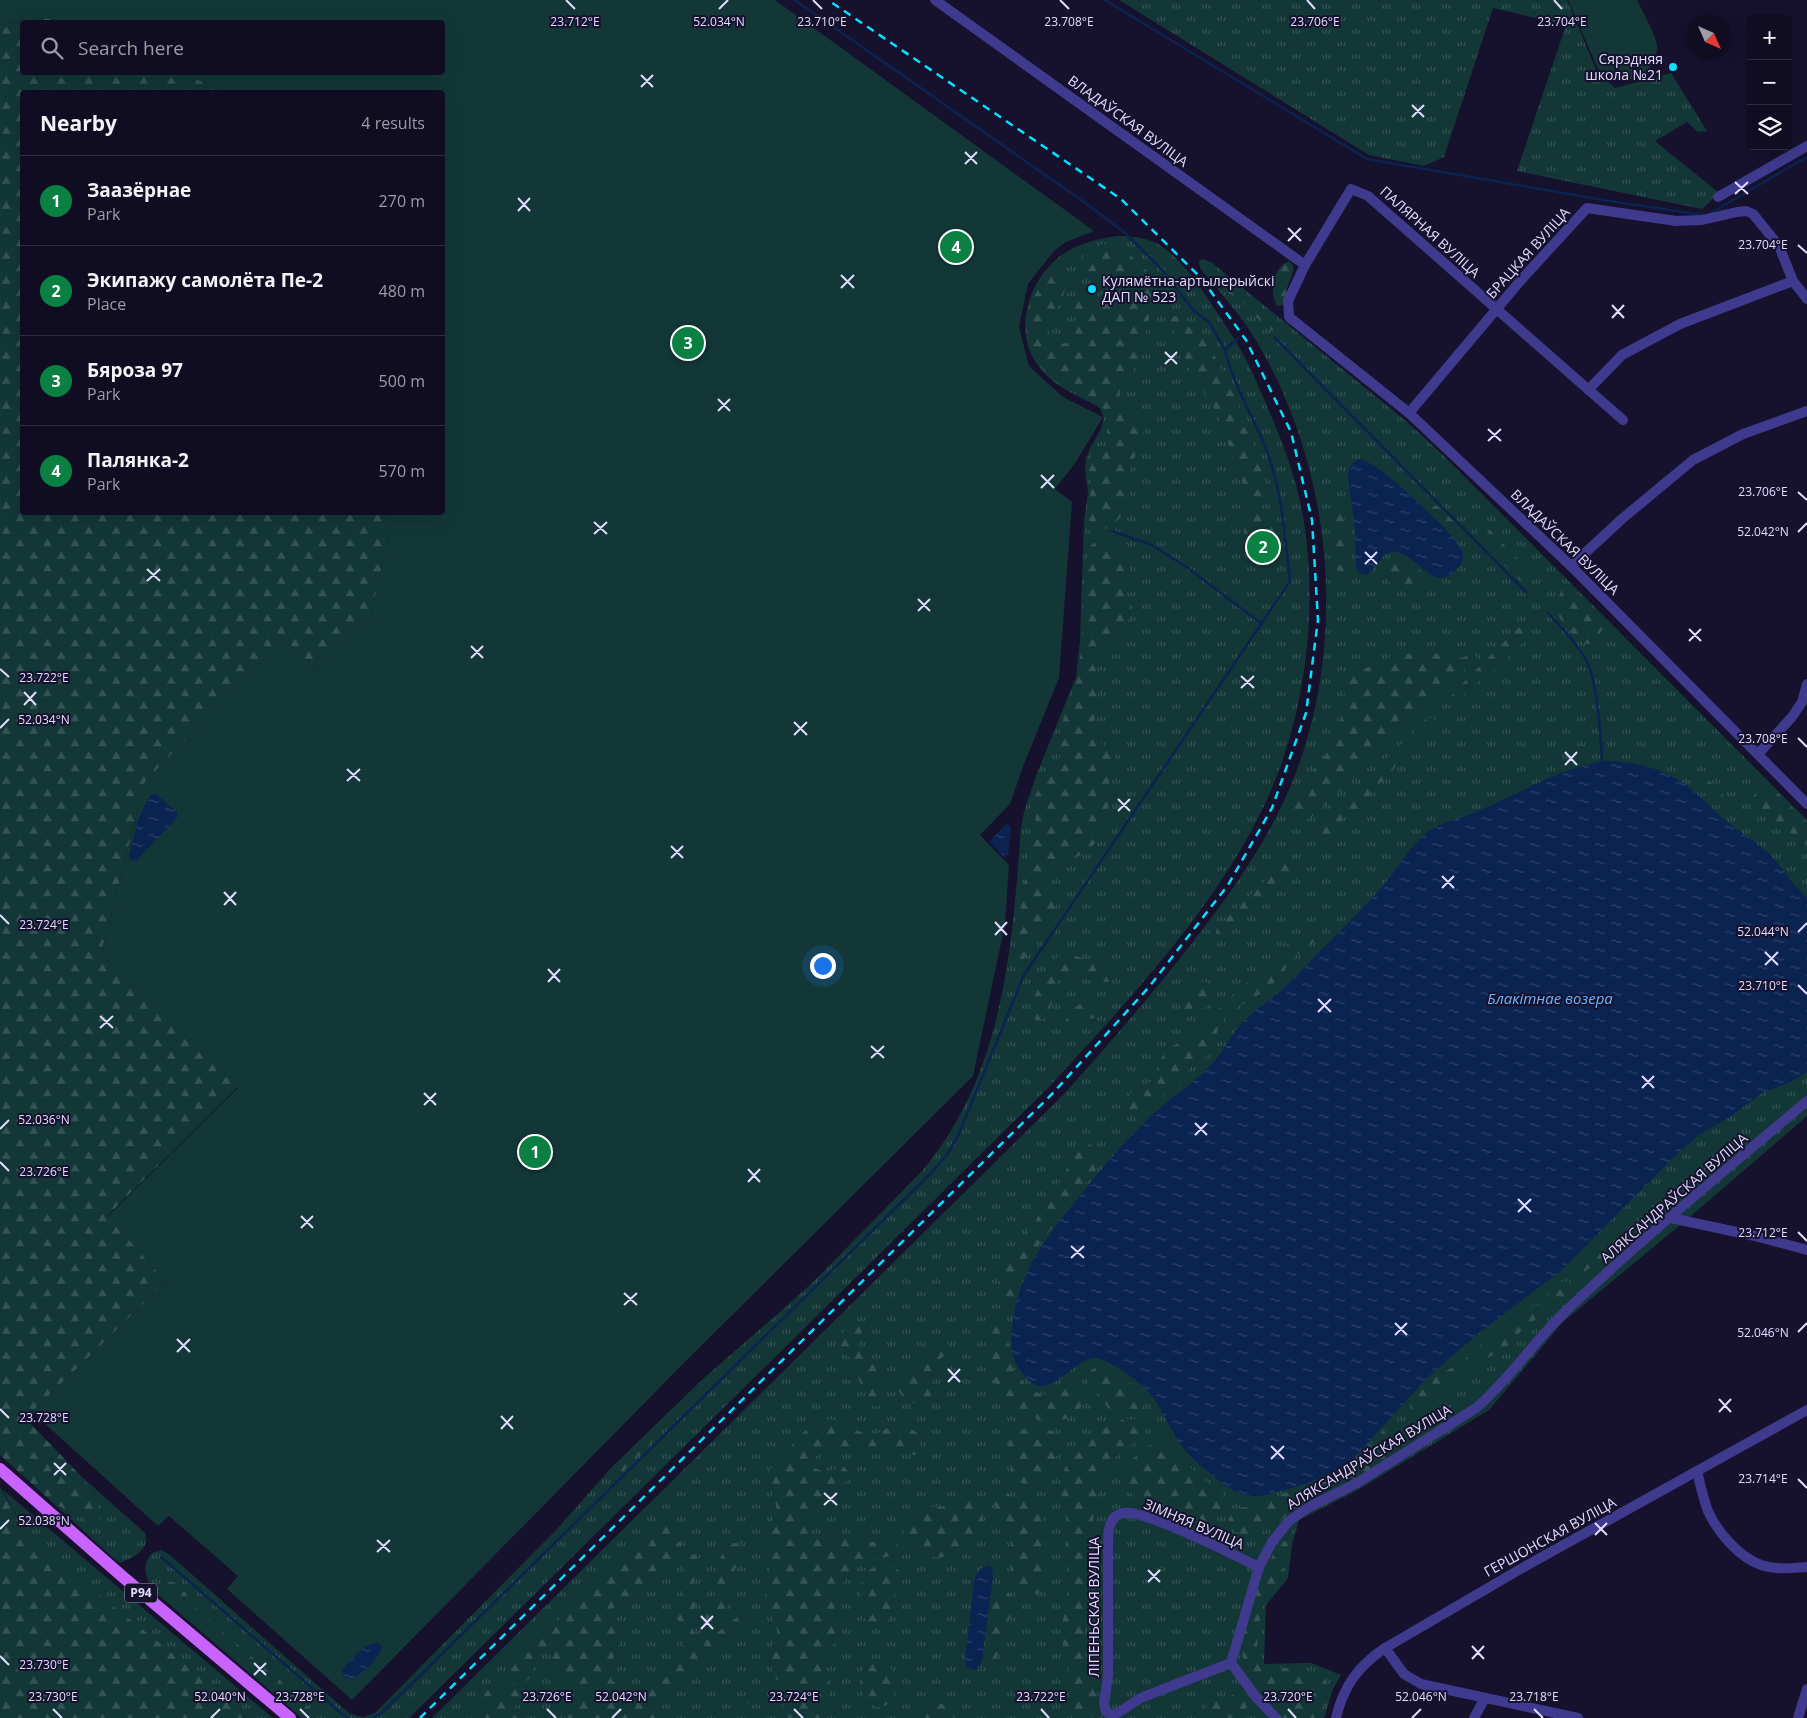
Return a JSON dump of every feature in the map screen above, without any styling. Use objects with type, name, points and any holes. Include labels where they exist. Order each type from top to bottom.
[{"type":"main road","name":"Р94","points":[[0,1470],[290,1718]]},
{"type":"street","name":"ВЛАДАЎСКАЯ ВУЛІЦА","points":[[935,0],[1305,265],[1288,301],[1289,317],[1409,413],[1571,566],[1807,804]]},
{"type":"street","points":[[1718,197],[1807,146]]},
{"type":"street","name":"ПАЛЯРНАЯ ВУЛІЦА","points":[[1305,265],[1351,189],[1368,196],[1624,420]]},
{"type":"street","name":"БРАЦКАЯ ВУЛІЦА","points":[[1409,413],[1496,309],[1587,208],[1676,221],[1702,220],[1746,211],[1753,214],[1779,246],[1793,280]]},
{"type":"street","points":[[1588,390],[1622,355],[1680,324],[1793,280],[1807,299]]},
{"type":"street","points":[[1571,566],[1623,518],[1693,460],[1743,434],[1807,411]]},
{"type":"street","points":[[1758,754],[1792,717],[1802,702],[1807,684]]},
{"type":"street","name":"АЛЯКСАНДРАЎСКАЯ ВУЛІЦА","points":[[1231,1663],[1259,1567],[1279,1531],[1299,1513],[1357,1483],[1476,1408],[1489,1397],[1541,1336],[1565,1312],[1807,1101]]},
{"type":"street","points":[[1671,1218],[1755,1236],[1807,1250]]},
{"type":"street","name":"ГЕРШОНСКАЯ ВУЛІЦА","points":[[1336,1718],[1348,1682],[1364,1663],[1385,1648],[1524,1567],[1807,1410]]},
{"type":"street","points":[[1697,1471],[1709,1513],[1722,1534],[1741,1553],[1751,1561],[1775,1568],[1807,1567]]},
{"type":"street","name":"ЗІМНЯЯ ВУЛІЦА","points":[[1116,1516],[1123,1513],[1141,1515],[1259,1567]]},
{"type":"street","name":"ЛІПЕНЬСКАЯ ВУЛІЦА","points":[[1116,1516],[1109,1526],[1108,1533],[1108,1675],[1104,1704],[1106,1712],[1113,1715],[1116,1714],[1129,1703],[1231,1663]]},
{"type":"street","points":[[1385,1648],[1398,1669],[1412,1680],[1421,1684],[1578,1718]]},
{"type":"street","points":[[1231,1663],[1256,1697],[1276,1718]]},
{"type":"street","points":[[1798,1718],[1807,1689]]},
{"type":"street","points":[[1474,1718],[1485,1698]]},
{"type":"green space","points":[[0,0],[775,0],[1094,231],[1066,242],[1054,251],[1028,284],[1019,327],[1029,366],[1063,397],[1103,417],[1076,462],[1055,489],[1072,502],[1059,678],[1010,804],[980,835],[1009,865],[1005,924],[973,1076],[678,1369],[352,1700],[227,1589],[238,1576],[169,1516],[158,1526],[32,1412],[166,1282],[108,1216],[238,1088],[101,954],[145,782],[283,639],[316,670],[370,619],[388,541],[385,515],[445,515],[445,90],[219,90],[197,79],[195,75],[445,75],[445,20],[56,20],[45,18],[20,20],[20,22],[0,25]]},
{"type":"green space","points":[[1119,0],[1567,0],[1597,72],[1615,88],[1671,73],[1707,131],[1698,132],[1687,122],[1655,141],[1719,193],[1702,209],[1517,171],[1566,25],[1493,8],[1444,157],[1424,166],[1369,155]]},
{"type":"green space","points":[[1568,0],[1637,0],[1655,36],[1657,46],[1656,57],[1651,66],[1635,77],[1626,79],[1616,79],[1598,69]]},
{"type":"green space","points":[[45,18],[56,20],[32,20]]},
{"type":"green space","points":[[20,22],[20,75],[195,75],[197,79],[219,90],[20,90],[20,515],[385,515],[388,541],[370,619],[316,670],[283,639],[145,782],[101,954],[238,1087],[108,1215],[166,1282],[32,1412],[29,1422],[82,1477],[97,1497],[100,1520],[91,1522],[53,1503],[0,1455],[0,25]]},
{"type":"green space","points":[[1117,236],[1146,239],[1167,250],[1189,273],[1210,301],[1240,348],[1256,380],[1285,450],[1299,496],[1309,564],[1310,600],[1304,673],[1288,744],[1276,778],[1262,810],[1242,847],[1219,884],[1166,955],[1050,1086],[409,1718],[302,1718],[155,1592],[147,1578],[145,1567],[152,1553],[161,1550],[170,1555],[350,1714],[363,1717],[375,1713],[557,1529],[610,1469],[705,1377],[814,1281],[923,1170],[950,1132],[971,1092],[987,1051],[999,1008],[1013,919],[1024,812],[1036,776],[1076,677],[1080,640],[1084,521],[1088,492],[1085,469],[1086,459],[1100,431],[1104,418],[1100,408],[1061,387],[1040,368],[1031,354],[1026,339],[1027,307],[1041,277],[1051,264],[1063,254],[1089,242]]},
{"type":"green space","points":[[1104,244],[1113,245],[1126,251],[1148,272],[1153,280],[1150,314],[1140,359],[1124,382],[1120,392],[1122,402],[1142,418],[1144,431],[1131,467],[1129,495],[1125,508],[1114,525],[1103,529],[1094,526],[1088,519],[1091,481],[1088,467],[1092,456],[1106,445],[1107,414],[1099,404],[1056,381],[1049,374],[1034,350],[1028,323],[1033,301],[1041,285],[1055,272],[1063,273],[1066,278],[1064,294],[1049,326],[1049,334],[1057,344],[1068,343],[1076,332],[1077,327],[1076,302],[1083,297],[1100,297],[1105,290],[1103,282],[1083,275],[1079,264],[1084,255],[1089,251]]},
{"type":"green space","points":[[1202,259],[1211,262],[1406,421],[1440,452],[1807,820],[1807,1116],[1691,1216],[1563,1322],[1489,1410],[1358,1490],[1299,1520],[1292,1545],[1288,1578],[1266,1605],[1264,1664],[1311,1663],[1341,1675],[1333,1689],[1324,1718],[432,1718],[1064,1094],[1174,966],[1241,877],[1264,840],[1284,801],[1305,746],[1319,688],[1326,629],[1325,569],[1318,509],[1304,451],[1284,395],[1251,332],[1200,268],[1199,261]]},
{"type":"green space","points":[[1289,261],[1293,265],[1292,275],[1285,299],[1282,305],[1277,306],[1273,294],[1274,280],[1279,269]]},
{"type":"green space","points":[[1224,282],[1231,283],[1276,320],[1279,328],[1272,331],[1256,317],[1241,299],[1224,291],[1222,287]]},
{"type":"green space","points":[[1176,316],[1190,323],[1197,331],[1207,343],[1224,373],[1245,420],[1262,466],[1266,484],[1266,496],[1261,501],[1253,502],[1245,497],[1241,475],[1218,415],[1189,368],[1170,324],[1172,317]]},
{"type":"green space","points":[[1435,505],[1458,526],[1460,530],[1459,535],[1456,537],[1453,535],[1437,520],[1431,508]]},
{"type":"green space","points":[[1341,508],[1348,539],[1348,570],[1345,572],[1338,570],[1336,565],[1330,517],[1334,510]]},
{"type":"green space","points":[[1257,510],[1266,512],[1271,518],[1277,529],[1279,543],[1277,556],[1271,564],[1265,567],[1254,565],[1250,562],[1244,549],[1245,518],[1249,512]]},
{"type":"green space","points":[[1482,527],[1488,528],[1530,572],[1532,575],[1531,582],[1526,584],[1519,580],[1479,539],[1476,531]]},
{"type":"green space","points":[[1100,541],[1127,551],[1130,574],[1124,588],[1132,608],[1131,617],[1119,638],[1105,648],[1097,661],[1095,680],[1098,701],[1094,724],[1095,730],[1099,740],[1112,751],[1116,759],[1109,784],[1108,817],[1104,830],[1091,847],[1072,860],[1045,871],[1042,875],[1048,893],[1057,903],[1050,920],[1039,925],[1031,938],[1026,956],[1017,964],[1013,959],[1029,852],[1036,823],[1035,796],[1043,780],[1059,759],[1061,752],[1060,729],[1079,674],[1087,552],[1092,544]]},
{"type":"green space","points":[[1394,556],[1408,561],[1421,571],[1426,579],[1422,589],[1402,590],[1388,580],[1384,574],[1384,567],[1387,561]]},
{"type":"green space","points":[[1566,586],[1573,589],[1603,619],[1602,630],[1590,644],[1580,640],[1570,631],[1556,610],[1561,590]]},
{"type":"green space","points":[[1523,625],[1527,626],[1529,631],[1512,655],[1470,688],[1460,699],[1453,702],[1451,698],[1454,692]]},
{"type":"green space","points":[[1412,653],[1444,654],[1461,658],[1473,654],[1477,657],[1316,814],[1304,821],[1295,819],[1291,810],[1298,791],[1334,742],[1349,678],[1387,658]]},
{"type":"green space","points":[[1432,717],[1435,723],[1428,733],[1403,752],[1392,772],[1372,791],[1359,809],[1345,817],[1332,834],[1322,839],[1316,838],[1318,829],[1426,719]]},
{"type":"green space","points":[[1698,775],[1718,788],[1725,800],[1722,804],[1716,805],[1704,793],[1695,779]]},
{"type":"green space","points":[[1766,787],[1779,794],[1807,822],[1807,846],[1761,812],[1753,802],[1755,794]]},
{"type":"green space","points":[[1286,860],[1293,863],[1292,870],[1282,884],[1246,914],[1226,937],[1222,939],[1216,937],[1218,927]]},
{"type":"green space","points":[[1319,924],[1322,925],[1323,929],[1317,939],[1291,960],[1270,988],[1226,1016],[1219,1027],[1209,1054],[1191,1067],[1179,1083],[1153,1107],[1141,1113],[1135,1113],[1127,1108],[1125,1100],[1133,1091],[1154,1080],[1159,1071],[1160,1060],[1167,1049],[1196,1034],[1211,1015],[1241,987],[1272,966],[1289,942]]},
{"type":"green space","points":[[1063,954],[1111,966],[1115,969],[1113,977],[1108,981],[1102,982],[1067,973],[1061,977],[1058,983],[1048,1013],[1044,1018],[1034,1019],[1030,1011],[1036,994],[1052,962]]},
{"type":"green space","points":[[1204,981],[1212,986],[1214,994],[1209,1005],[1196,1011],[1184,1008],[1179,1000],[1183,993],[1192,985]]},
{"type":"green space","points":[[1088,1002],[1098,1005],[1099,1013],[1094,1018],[1079,1020],[1072,1032],[1067,1032],[1064,1028],[1072,1011],[1079,1005]]},
{"type":"green space","points":[[1085,1143],[1091,1145],[1098,1167],[1035,1250],[1023,1273],[1014,1298],[1008,1303],[1000,1302],[997,1286],[1013,1246],[1036,1221],[1044,1202],[1062,1179],[1077,1148]]},
{"type":"green space","points":[[1631,1213],[1637,1217],[1637,1223],[1628,1238],[1626,1249],[1619,1254],[1605,1257],[1584,1272],[1581,1273],[1576,1270],[1576,1264],[1580,1259],[1623,1216]]},
{"type":"green space","points":[[1563,1281],[1570,1282],[1571,1287],[1568,1298],[1562,1304],[1553,1304],[1548,1300],[1548,1292]]},
{"type":"green space","points":[[1535,1305],[1539,1305],[1541,1308],[1540,1316],[1521,1331],[1509,1345],[1467,1369],[1456,1383],[1417,1411],[1411,1410],[1410,1403],[1412,1399],[1433,1379],[1464,1360],[1505,1325]]},
{"type":"green space","points":[[858,1321],[864,1325],[858,1343],[859,1348],[869,1354],[874,1362],[883,1392],[883,1403],[877,1407],[872,1405],[862,1388],[855,1362],[852,1358],[842,1353],[838,1347],[840,1337],[846,1328]]},
{"type":"green space","points":[[998,1325],[1006,1328],[1010,1359],[1016,1373],[1026,1386],[1040,1394],[1047,1395],[1070,1385],[1081,1386],[1085,1398],[1079,1410],[1068,1418],[1061,1420],[1042,1420],[1019,1410],[1008,1401],[993,1380],[986,1355],[988,1338]]},
{"type":"green space","points":[[941,1341],[949,1345],[949,1350],[936,1363],[933,1369],[933,1388],[930,1396],[920,1403],[908,1401],[899,1391],[898,1386],[901,1376],[912,1363],[931,1351]]},
{"type":"green space","points":[[1099,1366],[1119,1375],[1138,1390],[1145,1401],[1142,1409],[1125,1413],[1111,1411],[1108,1408],[1099,1394],[1089,1387],[1087,1381],[1091,1370]]},
{"type":"green space","points":[[830,1419],[841,1422],[856,1430],[872,1434],[893,1426],[908,1428],[917,1433],[920,1447],[917,1455],[903,1450],[894,1452],[880,1450],[861,1453],[850,1449],[838,1448],[820,1452],[814,1459],[814,1467],[821,1471],[828,1471],[843,1466],[850,1474],[846,1482],[834,1488],[834,1497],[812,1516],[810,1524],[811,1534],[821,1540],[843,1534],[871,1542],[895,1540],[898,1546],[894,1554],[865,1560],[860,1563],[848,1575],[842,1585],[834,1614],[838,1637],[823,1659],[830,1684],[824,1718],[784,1718],[781,1684],[772,1676],[773,1648],[777,1631],[765,1604],[770,1567],[767,1538],[776,1510],[768,1478],[775,1463],[809,1427],[815,1423]]},
{"type":"green space","points":[[1124,1419],[1141,1420],[1146,1428],[1142,1437],[1121,1452],[1111,1464],[1102,1483],[1096,1504],[1092,1534],[1097,1587],[1084,1628],[1083,1642],[1095,1681],[1098,1700],[1096,1709],[1090,1718],[1074,1718],[1068,1705],[1069,1678],[1062,1636],[1062,1625],[1070,1585],[1065,1559],[1067,1523],[1061,1496],[1061,1479],[1067,1464],[1080,1447],[1105,1428]]},
{"type":"green space","points":[[1031,1427],[1045,1429],[1056,1434],[1061,1441],[1061,1445],[1046,1474],[1032,1484],[1027,1484],[1017,1480],[1012,1473],[1008,1445],[1016,1433]]},
{"type":"green space","points":[[1393,1427],[1405,1432],[1407,1436],[1404,1448],[1355,1479],[1352,1479],[1349,1474],[1355,1460],[1382,1432]]},
{"type":"green space","points":[[650,1434],[654,1438],[651,1443],[621,1474],[615,1477],[611,1474],[613,1469]]},
{"type":"green space","points":[[1161,1440],[1167,1442],[1196,1473],[1219,1490],[1225,1497],[1226,1504],[1224,1508],[1211,1522],[1195,1527],[1187,1525],[1133,1495],[1128,1490],[1124,1482],[1127,1467],[1139,1453]]},
{"type":"green space","points":[[82,1477],[145,1533],[146,1539],[143,1549],[135,1556],[120,1563],[53,1503],[91,1522],[97,1497]]},
{"type":"green space","points":[[1328,1480],[1334,1482],[1332,1492],[1297,1508],[1272,1527],[1257,1533],[1243,1534],[1237,1533],[1230,1525],[1229,1518],[1237,1508],[1260,1505],[1282,1494]]},
{"type":"green space","points":[[0,1487],[30,1540],[177,1657],[246,1718],[0,1718]]},
{"type":"green space","points":[[2,1489],[273,1718],[246,1718],[30,1540]]},
{"type":"green space","points":[[998,1489],[1013,1497],[1030,1502],[1037,1507],[1044,1518],[1046,1579],[1042,1591],[1037,1594],[1027,1593],[1015,1583],[1012,1577],[1010,1566],[1013,1537],[1004,1515],[991,1502],[990,1497],[994,1490]]},
{"type":"green space","points":[[964,1499],[975,1502],[981,1509],[983,1519],[974,1541],[965,1550],[952,1556],[937,1557],[918,1552],[909,1546],[903,1532],[905,1522],[912,1513],[921,1508],[942,1506]]},
{"type":"green space","points":[[665,1520],[670,1520],[672,1523],[676,1537],[681,1544],[679,1555],[632,1600],[610,1609],[608,1612],[608,1619],[620,1623],[623,1630],[612,1662],[610,1675],[612,1681],[623,1685],[632,1696],[642,1696],[663,1680],[680,1661],[684,1644],[678,1628],[678,1615],[685,1590],[683,1568],[686,1558],[692,1554],[697,1555],[699,1558],[694,1580],[696,1602],[691,1621],[697,1637],[706,1639],[713,1636],[744,1612],[747,1613],[750,1620],[743,1631],[656,1702],[654,1710],[661,1718],[568,1718],[561,1702],[562,1682],[551,1655],[543,1650],[539,1650],[533,1656],[534,1668],[531,1677],[524,1683],[513,1683],[508,1671],[512,1656],[518,1648],[535,1634],[554,1624],[577,1592],[611,1567]]},
{"type":"green space","points":[[1281,1541],[1285,1541],[1288,1544],[1281,1560],[1284,1573],[1282,1581],[1261,1610],[1256,1655],[1259,1663],[1264,1668],[1291,1668],[1325,1680],[1328,1690],[1327,1700],[1317,1718],[1284,1718],[1249,1675],[1243,1656],[1243,1641],[1251,1607],[1264,1574]]},
{"type":"green space","points":[[733,1543],[740,1544],[742,1551],[735,1569],[731,1598],[727,1610],[716,1623],[708,1628],[702,1628],[699,1625],[700,1616],[715,1594],[720,1559],[727,1548]]},
{"type":"green space","points":[[876,1566],[888,1566],[897,1569],[900,1572],[901,1581],[892,1598],[887,1623],[879,1628],[872,1628],[865,1619],[861,1584],[866,1574]]},
{"type":"green space","points":[[169,1582],[179,1584],[198,1611],[306,1703],[309,1708],[308,1712],[304,1714],[299,1711],[178,1606],[167,1594],[166,1585]]},
{"type":"green space","points":[[1007,1591],[1012,1597],[1012,1610],[996,1661],[994,1664],[989,1665],[986,1663],[986,1656],[993,1603],[997,1594]]},
{"type":"green space","points":[[874,1658],[886,1662],[893,1671],[896,1682],[894,1695],[885,1706],[881,1707],[876,1707],[867,1701],[860,1684],[864,1665]]},
{"type":"green space","points":[[501,1685],[523,1691],[525,1694],[523,1700],[514,1707],[514,1713],[517,1718],[471,1718],[486,1692],[490,1688]]},
{"type":"green space","points":[[759,1686],[762,1688],[761,1692],[731,1718],[718,1718]]},
{"type":"green space","points":[[1240,1691],[1247,1695],[1249,1704],[1239,1718],[1207,1718],[1206,1704],[1210,1699],[1227,1697]]},
{"type":"green space","points":[[936,1704],[950,1707],[955,1714],[954,1718],[914,1718],[921,1710]]},
{"type":"water","points":[[1358,459],[1373,465],[1391,478],[1452,536],[1463,556],[1459,567],[1454,572],[1446,577],[1438,577],[1424,570],[1402,554],[1394,552],[1382,558],[1366,575],[1356,569],[1355,529],[1348,472],[1353,463]]},
{"type":"water","name":"Блакітнае возера","points":[[1602,761],[1625,762],[1647,766],[1668,774],[1688,786],[1725,820],[1768,852],[1807,898],[1807,1072],[1791,1082],[1762,1093],[1731,1116],[1699,1135],[1674,1157],[1562,1270],[1479,1333],[1427,1378],[1354,1458],[1322,1478],[1261,1496],[1245,1495],[1236,1491],[1209,1473],[1185,1450],[1157,1403],[1143,1386],[1120,1369],[1101,1359],[1087,1360],[1054,1383],[1045,1386],[1036,1385],[1027,1379],[1014,1359],[1011,1340],[1015,1308],[1028,1271],[1046,1239],[1098,1173],[1130,1137],[1211,1065],[1242,1022],[1287,985],[1354,917],[1376,894],[1417,842],[1429,831],[1561,773]]},
{"type":"water","points":[[156,794],[177,812],[177,818],[136,861],[131,861],[129,856],[140,816],[151,795]]},
{"type":"water","points":[[1006,824],[1010,825],[1011,831],[1008,855],[1005,858],[990,841]]},
{"type":"water","points":[[988,1566],[992,1568],[993,1577],[982,1660],[978,1669],[974,1670],[966,1666],[965,1659],[974,1582],[978,1571]]},
{"type":"water","points":[[378,1642],[382,1647],[374,1662],[352,1679],[345,1678],[342,1671],[354,1657],[362,1649]]},
{"type":"waterway","points":[[795,0],[1084,202],[1124,232],[1166,274]]},
{"type":"waterway","points":[[1105,0],[1367,159],[1609,201],[1704,215]]},
{"type":"waterway","points":[[1709,214],[1807,157]]},
{"type":"waterway","points":[[1173,284],[1194,311],[1209,322],[1225,350]]},
{"type":"waterway","points":[[373,1718],[383,1712],[931,1173],[946,1156],[958,1136],[1024,975],[1290,581],[1283,520],[1270,460],[1234,378],[1225,350],[1238,338]]},
{"type":"waterway","points":[[1275,338],[1526,592]]},
{"type":"waterway","points":[[1112,531],[1152,545],[1188,568],[1262,624]]},
{"type":"waterway","points":[[1548,613],[1568,634],[1589,667],[1598,708],[1602,761]]},
{"type":"waterway","points":[[161,1557],[342,1714],[349,1718]]},
{"type":"railway","points":[[420,1718],[1053,1093],[1149,987],[1228,885],[1272,808],[1306,713],[1318,620],[1312,520],[1291,432],[1246,340],[1201,278],[1121,199],[828,0]]},
{"type":"place","name":"Сярэдняя школа №21","points":[[1673,67]]},
{"type":"place","name":"Палянка-2","points":[[956,247]]},
{"type":"place","name":"Кулямётна-артылерыйскі ДАП № 523","points":[[1092,289]]},
{"type":"place","name":"Бяроза 97","points":[[688,343]]},
{"type":"place","name":"Экипажу самолёта Пе-2","points":[[1263,547]]},
{"type":"place","name":"Заазёрнае","points":[[535,1152]]}]
